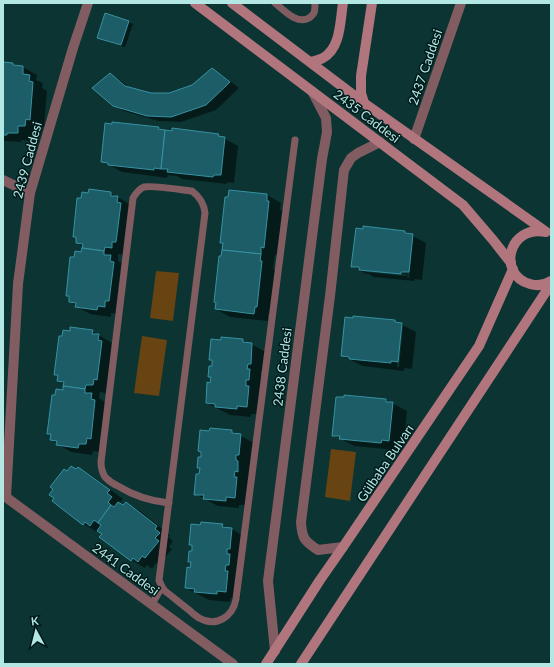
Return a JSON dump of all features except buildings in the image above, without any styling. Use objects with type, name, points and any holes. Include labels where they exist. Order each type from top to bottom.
[{"type":"street","name":"2439 Caddesi","points":[[5,496],[18,284],[30,193],[73,48],[88,3]]},
{"type":"street","name":"2435 Caddesi","points":[[195,3],[463,205],[494,240],[512,266]]},
{"type":"street","name":"2435 Caddesi","points":[[232,3],[364,103],[548,232]]},
{"type":"street","points":[[310,62],[324,57],[334,47],[338,34],[343,3]]},
{"type":"street","points":[[364,103],[361,93],[361,76],[372,3]]},
{"type":"street","name":"2437 Caddesi","points":[[414,139],[461,3]]},
{"type":"street","name":"2438 Caddesi","points":[[275,651],[268,581],[322,159],[327,132],[326,118],[312,91]]},
{"type":"street","points":[[344,547],[318,550],[308,544],[302,535],[300,522],[330,296],[344,170],[351,158],[380,142]]},
{"type":"street","points":[[3,180],[30,193]]},
{"type":"street","name":"Gülbaba Bulvarı","points":[[266,664],[320,580],[344,547],[479,346],[512,266],[510,256],[515,243],[524,234],[531,231],[538,230],[548,232]]},
{"type":"street","points":[[512,266],[516,275],[527,283],[534,285],[551,283]]},
{"type":"street","points":[[301,664],[551,283]]},
{"type":"street","name":"2441 Caddesi","points":[[5,496],[233,664]]},
{"type":"lane","points":[[275,3],[294,18],[302,20],[309,18],[312,15],[314,12],[315,3]]},
{"type":"lane","points":[[169,504],[141,498],[127,492],[109,481],[103,472],[100,462],[133,198],[140,189],[149,186],[192,191],[201,200],[204,208],[204,221],[169,504],[159,580],[162,587],[199,618],[215,621],[220,620],[230,613],[235,604],[295,140]]},
{"type":"lane","points":[[152,604],[162,587]]},
{"type":"shaded area","points":[[156,271],[179,273],[173,321],[150,318]]},
{"type":"shaded area","points":[[142,336],[167,340],[159,396],[134,393]]},
{"type":"shaded area","points":[[331,449],[356,452],[350,501],[325,497]]}]
